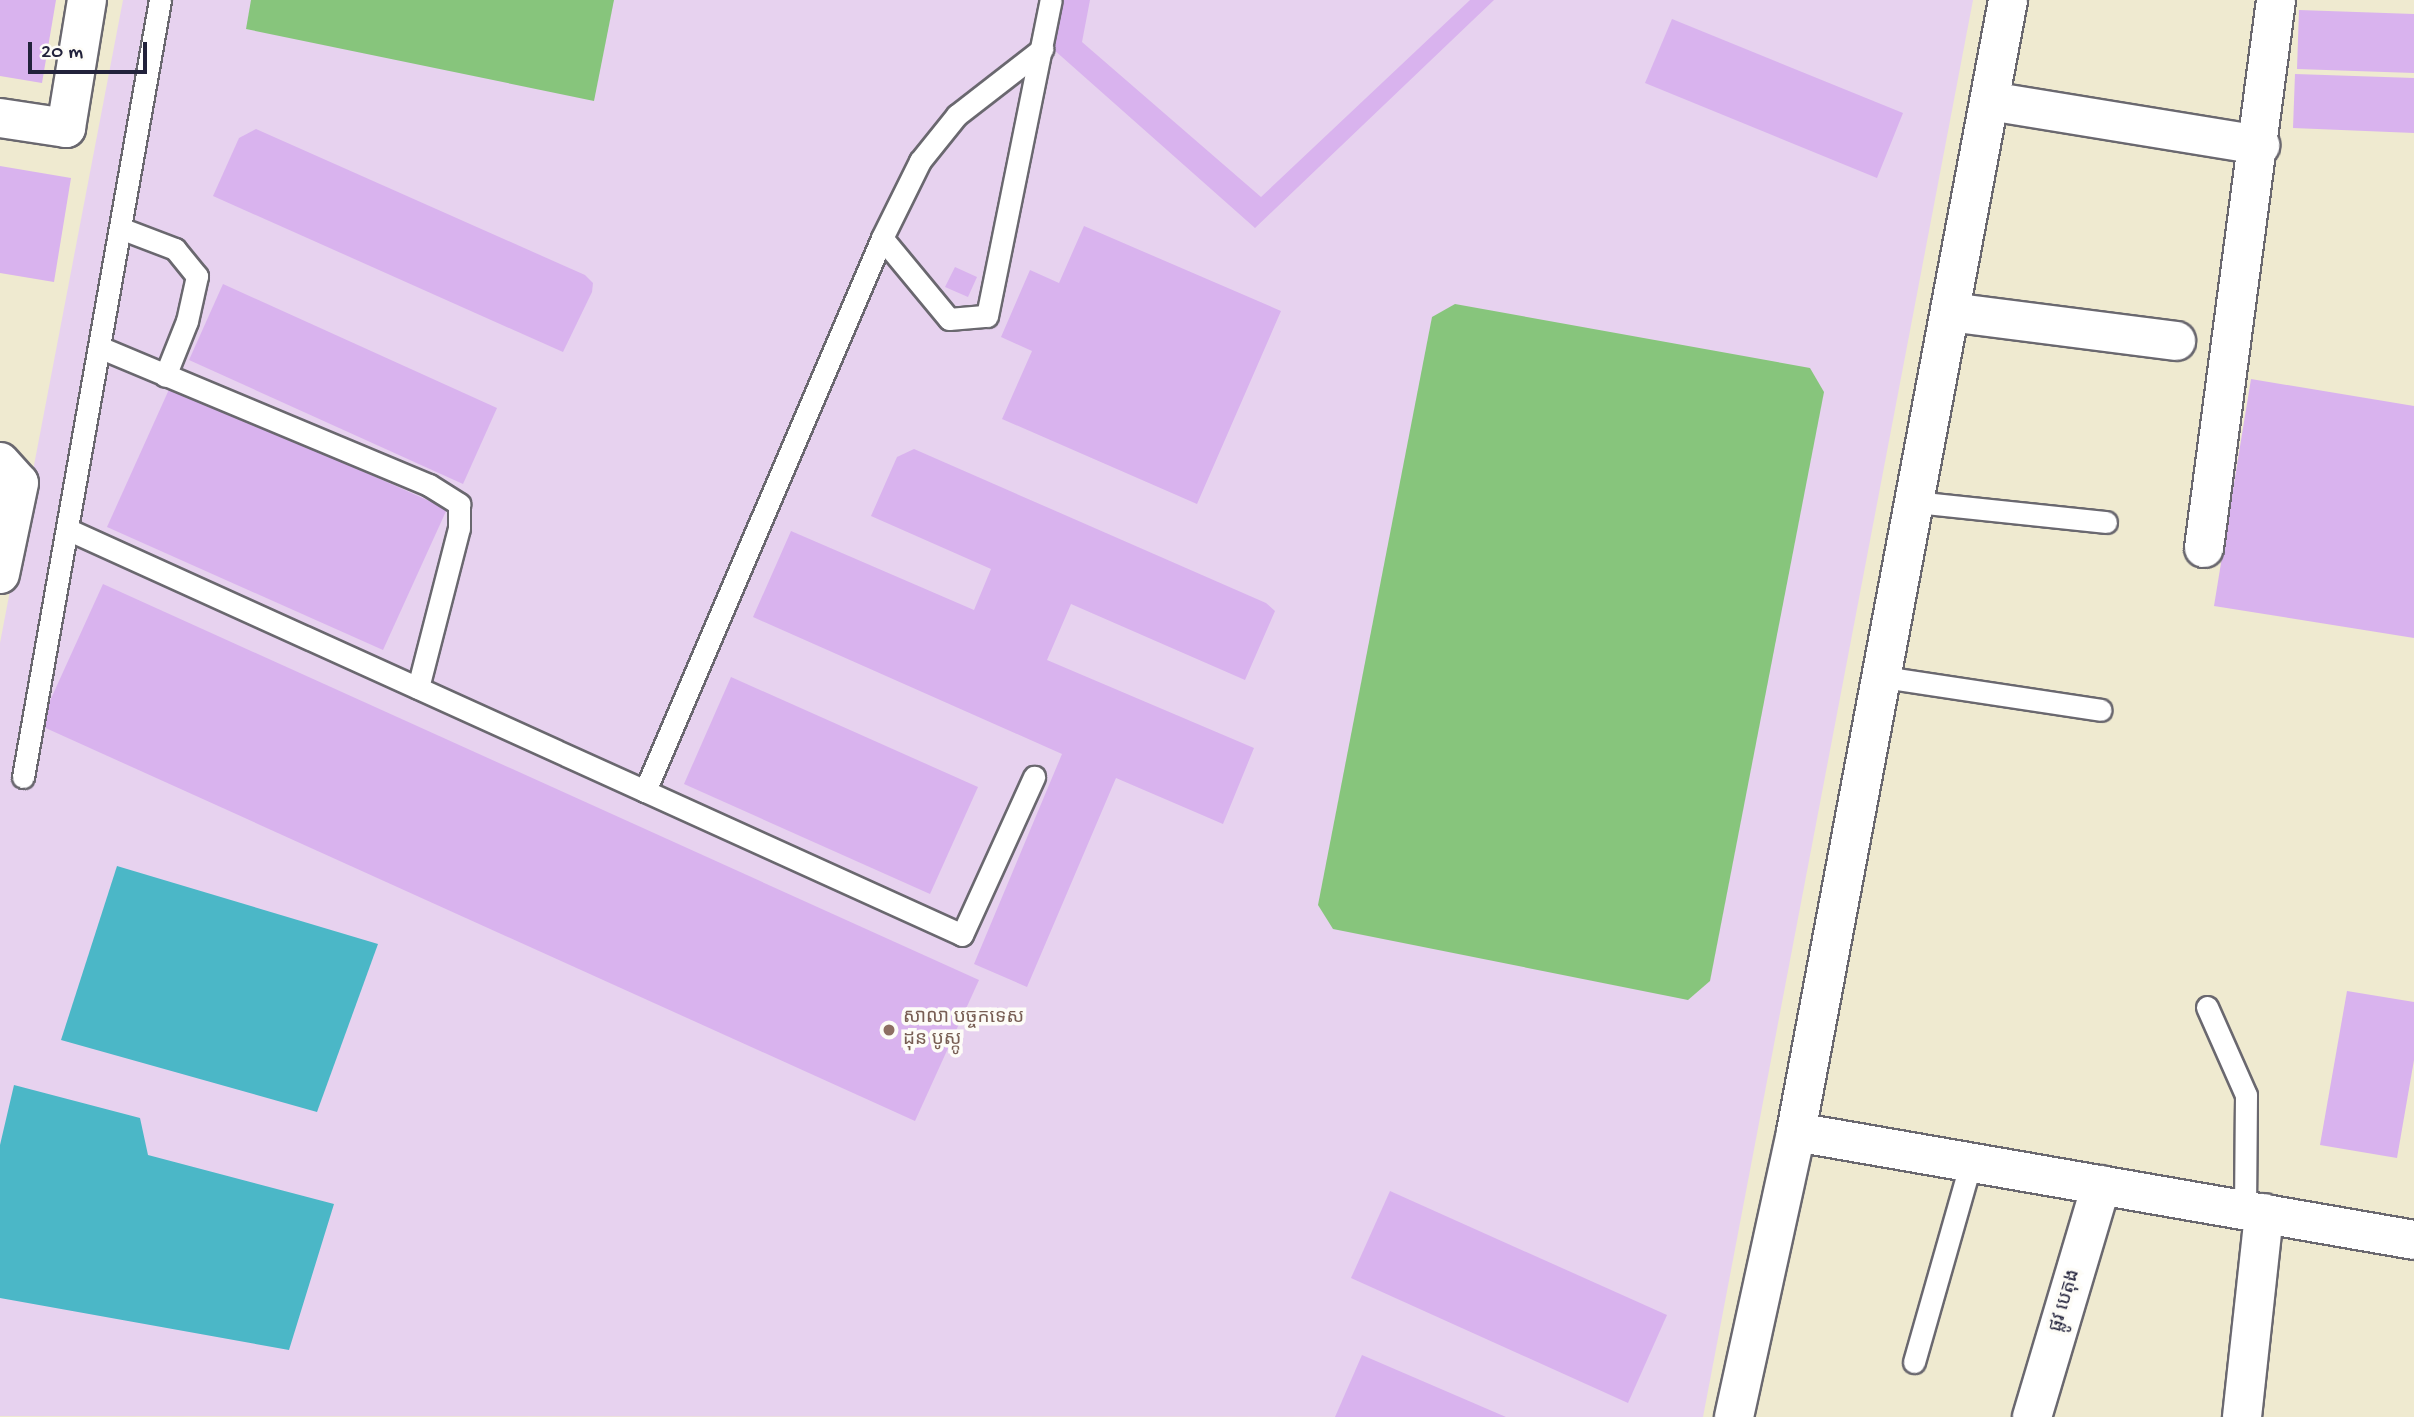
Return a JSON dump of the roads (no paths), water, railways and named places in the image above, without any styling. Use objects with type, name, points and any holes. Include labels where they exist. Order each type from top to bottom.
[{"type":"street","points":[[0,118],[66,128],[87,0]]},
{"type":"street","points":[[1734,1417],[1796,1132],[2008,0]]},
{"type":"street","points":[[2204,548],[2260,145],[2276,0]]},
{"type":"street","points":[[1990,101],[2260,145]]},
{"type":"street","points":[[1950,312],[2176,341]]},
{"type":"street","points":[[0,462],[19,483],[0,574]]},
{"type":"street","points":[[1796,1132],[2254,1212],[2413,1232]]},
{"type":"street","name":"ផ្លូវ បេតុង","points":[[2032,1417],[2101,1185]]},
{"type":"street","points":[[2242,1417],[2254,1212]]},
{"type":"lane","points":[[23,776],[160,0]]},
{"type":"lane","points":[[882,238],[949,319],[987,316],[1051,0]]},
{"type":"lane","points":[[645,791],[882,238],[920,161],[957,115],[1042,49]]},
{"type":"lane","points":[[120,228],[175,249],[197,276],[187,321],[165,376]]},
{"type":"lane","points":[[99,347],[429,485],[459,504],[458,528],[418,688]]},
{"type":"lane","points":[[1914,502],[2105,522]]},
{"type":"lane","points":[[67,529],[962,935],[1034,777]]},
{"type":"lane","points":[[1883,677],[2101,709]]},
{"type":"lane","points":[[2207,1007],[2246,1095],[2254,1212]]},
{"type":"lane","points":[[1914,1362],[1971,1162]]},
{"type":"water","points":[[117,866],[378,944],[317,1112],[61,1040]]},
{"type":"water","points":[[14,1085],[140,1118],[148,1155],[334,1204],[289,1350],[0,1298],[0,1145]]},
{"type":"place","name":"សាលា បច្ចកទេស ដុន បូស្កូ","points":[[889,1030]]}]
